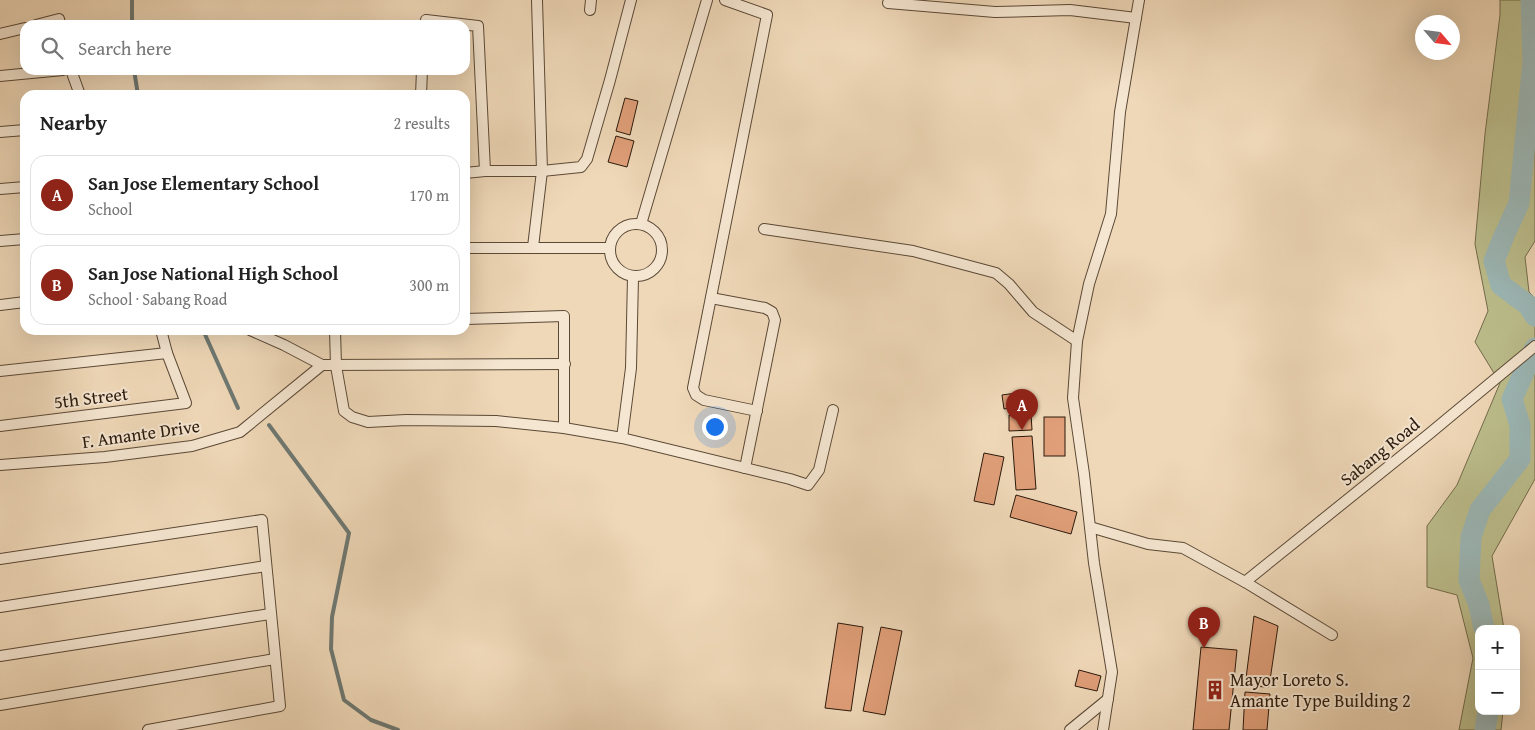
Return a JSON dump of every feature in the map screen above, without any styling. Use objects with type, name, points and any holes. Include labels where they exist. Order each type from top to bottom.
[{"type":"street","points":[[533,247],[542,171],[537,0]]},
{"type":"street","points":[[470,172],[542,171],[581,167],[587,159],[631,0]]},
{"type":"street","points":[[641,224],[707,0]]},
{"type":"street","points":[[725,0],[767,15],[693,388],[696,395],[704,400],[757,411]]},
{"type":"street","points":[[1103,730],[1112,672],[1094,563],[1073,398],[1077,341],[1089,284],[1111,214],[1120,112],[1139,0]]},
{"type":"street","points":[[888,3],[995,12],[1070,10],[1136,18]]},
{"type":"street","points":[[470,25],[478,26],[484,171]]},
{"type":"street","points":[[0,34],[20,29]]},
{"type":"street","points":[[0,76],[20,74]]},
{"type":"street","points":[[73,75],[78,90]]},
{"type":"street","points":[[421,90],[422,75]]},
{"type":"street","points":[[0,132],[20,130]]},
{"type":"street","points":[[0,190],[20,188]]},
{"type":"street","points":[[632,224],[641,224],[650,227],[661,241],[662,259],[650,273],[642,276],[633,276],[619,270],[611,256],[610,248],[617,232],[632,224]]},
{"type":"street","points":[[764,229],[913,251],[996,273],[1009,284],[1033,312],[1077,341]]},
{"type":"street","points":[[0,241],[20,239]]},
{"type":"street","points":[[470,248],[610,248]]},
{"type":"street","points":[[622,438],[631,368],[633,276]]},
{"type":"street","points":[[711,298],[765,308],[772,312],[774,320],[745,468]]},
{"type":"street","points":[[0,305],[20,303]]},
{"type":"street","points":[[470,318],[564,316],[564,428]]},
{"type":"street","points":[[0,371],[167,353],[162,335]]},
{"type":"street","points":[[261,335],[322,366],[565,364]]},
{"type":"street","points":[[335,335],[336,366],[344,411],[352,417],[368,422],[406,420],[496,421],[564,428],[622,438],[808,485],[819,470],[833,410]]},
{"type":"street","name":"Sabang Road","points":[[1244,582],[1429,434],[1535,346]]},
{"type":"street","name":"5th Street","points":[[0,426],[186,403],[167,353]]},
{"type":"street","name":"F. Amante Drive","points":[[0,465],[86,458],[192,446],[240,432],[322,366]]},
{"type":"street","points":[[0,559],[262,520],[280,706],[148,730]]},
{"type":"street","points":[[1090,527],[1148,544],[1183,548],[1332,635]]},
{"type":"street","points":[[0,607],[266,566]]},
{"type":"street","points":[[0,656],[270,614]]},
{"type":"street","points":[[0,705],[275,659]]},
{"type":"street","points":[[1070,730],[1108,699]]},
{"type":"green space","points":[[1500,0],[1535,0],[1535,241],[1525,257],[1529,292],[1535,298],[1535,479],[1492,556],[1503,625],[1475,625],[1475,715],[1503,715],[1501,730],[1459,730],[1473,658],[1457,595],[1427,587],[1427,526],[1457,485],[1500,383],[1475,342],[1488,311],[1475,244],[1485,134],[1500,15]]},
{"type":"building","points":[[625,98],[638,101],[630,135],[616,131]]},
{"type":"building","points":[[616,136],[634,141],[627,167],[608,162]]},
{"type":"building","points":[[1016,393],[1018,407],[1004,409],[1002,395]]},
{"type":"building","points":[[1031,414],[1032,430],[1009,431],[1009,415]]},
{"type":"building","points":[[1044,417],[1065,417],[1065,456],[1044,456]]},
{"type":"building","points":[[1032,436],[1036,489],[1016,490],[1012,437]]},
{"type":"building","points":[[984,453],[1004,457],[994,505],[974,501]]},
{"type":"building","points":[[1016,495],[1077,512],[1071,534],[1010,517]]},
{"type":"building","points":[[1254,616],[1278,626],[1269,687],[1245,686]]},
{"type":"building","points":[[838,623],[863,627],[851,711],[825,708]]},
{"type":"building","points":[[881,627],[902,631],[885,715],[863,711]]},
{"type":"building","name":"Mayor Loreto S. Amante Type Building 2","points":[[1201,647],[1237,650],[1229,730],[1193,730]]},
{"type":"building","points":[[1079,670],[1101,676],[1097,691],[1075,686]]},
{"type":"building","points":[[1245,692],[1270,694],[1267,730],[1243,730]]},
{"type":"waterway","points":[[132,0],[132,20]]},
{"type":"waterway","points":[[1531,0],[1533,61],[1519,203],[1494,261],[1501,285],[1528,305],[1535,316]]},
{"type":"waterway","points":[[135,75],[137,90]]},
{"type":"waterway","points":[[205,335],[238,408]]},
{"type":"waterway","points":[[1483,625],[1479,605],[1469,580],[1471,537],[1480,510],[1520,459],[1520,425],[1512,399],[1535,348]]},
{"type":"waterway","points":[[269,425],[349,533],[332,617],[331,649],[344,700],[371,720],[398,730]]},
{"type":"waterway","points":[[1485,730],[1487,715]]},
{"type":"place","name":"San Jose Elementary School","points":[[1022,430]]},
{"type":"place","name":"San Jose National High School","points":[[1204,648]]},
{"type":"place","name":"Mayor Loreto S. Amante Type Building 2","points":[[1215,690]]}]
